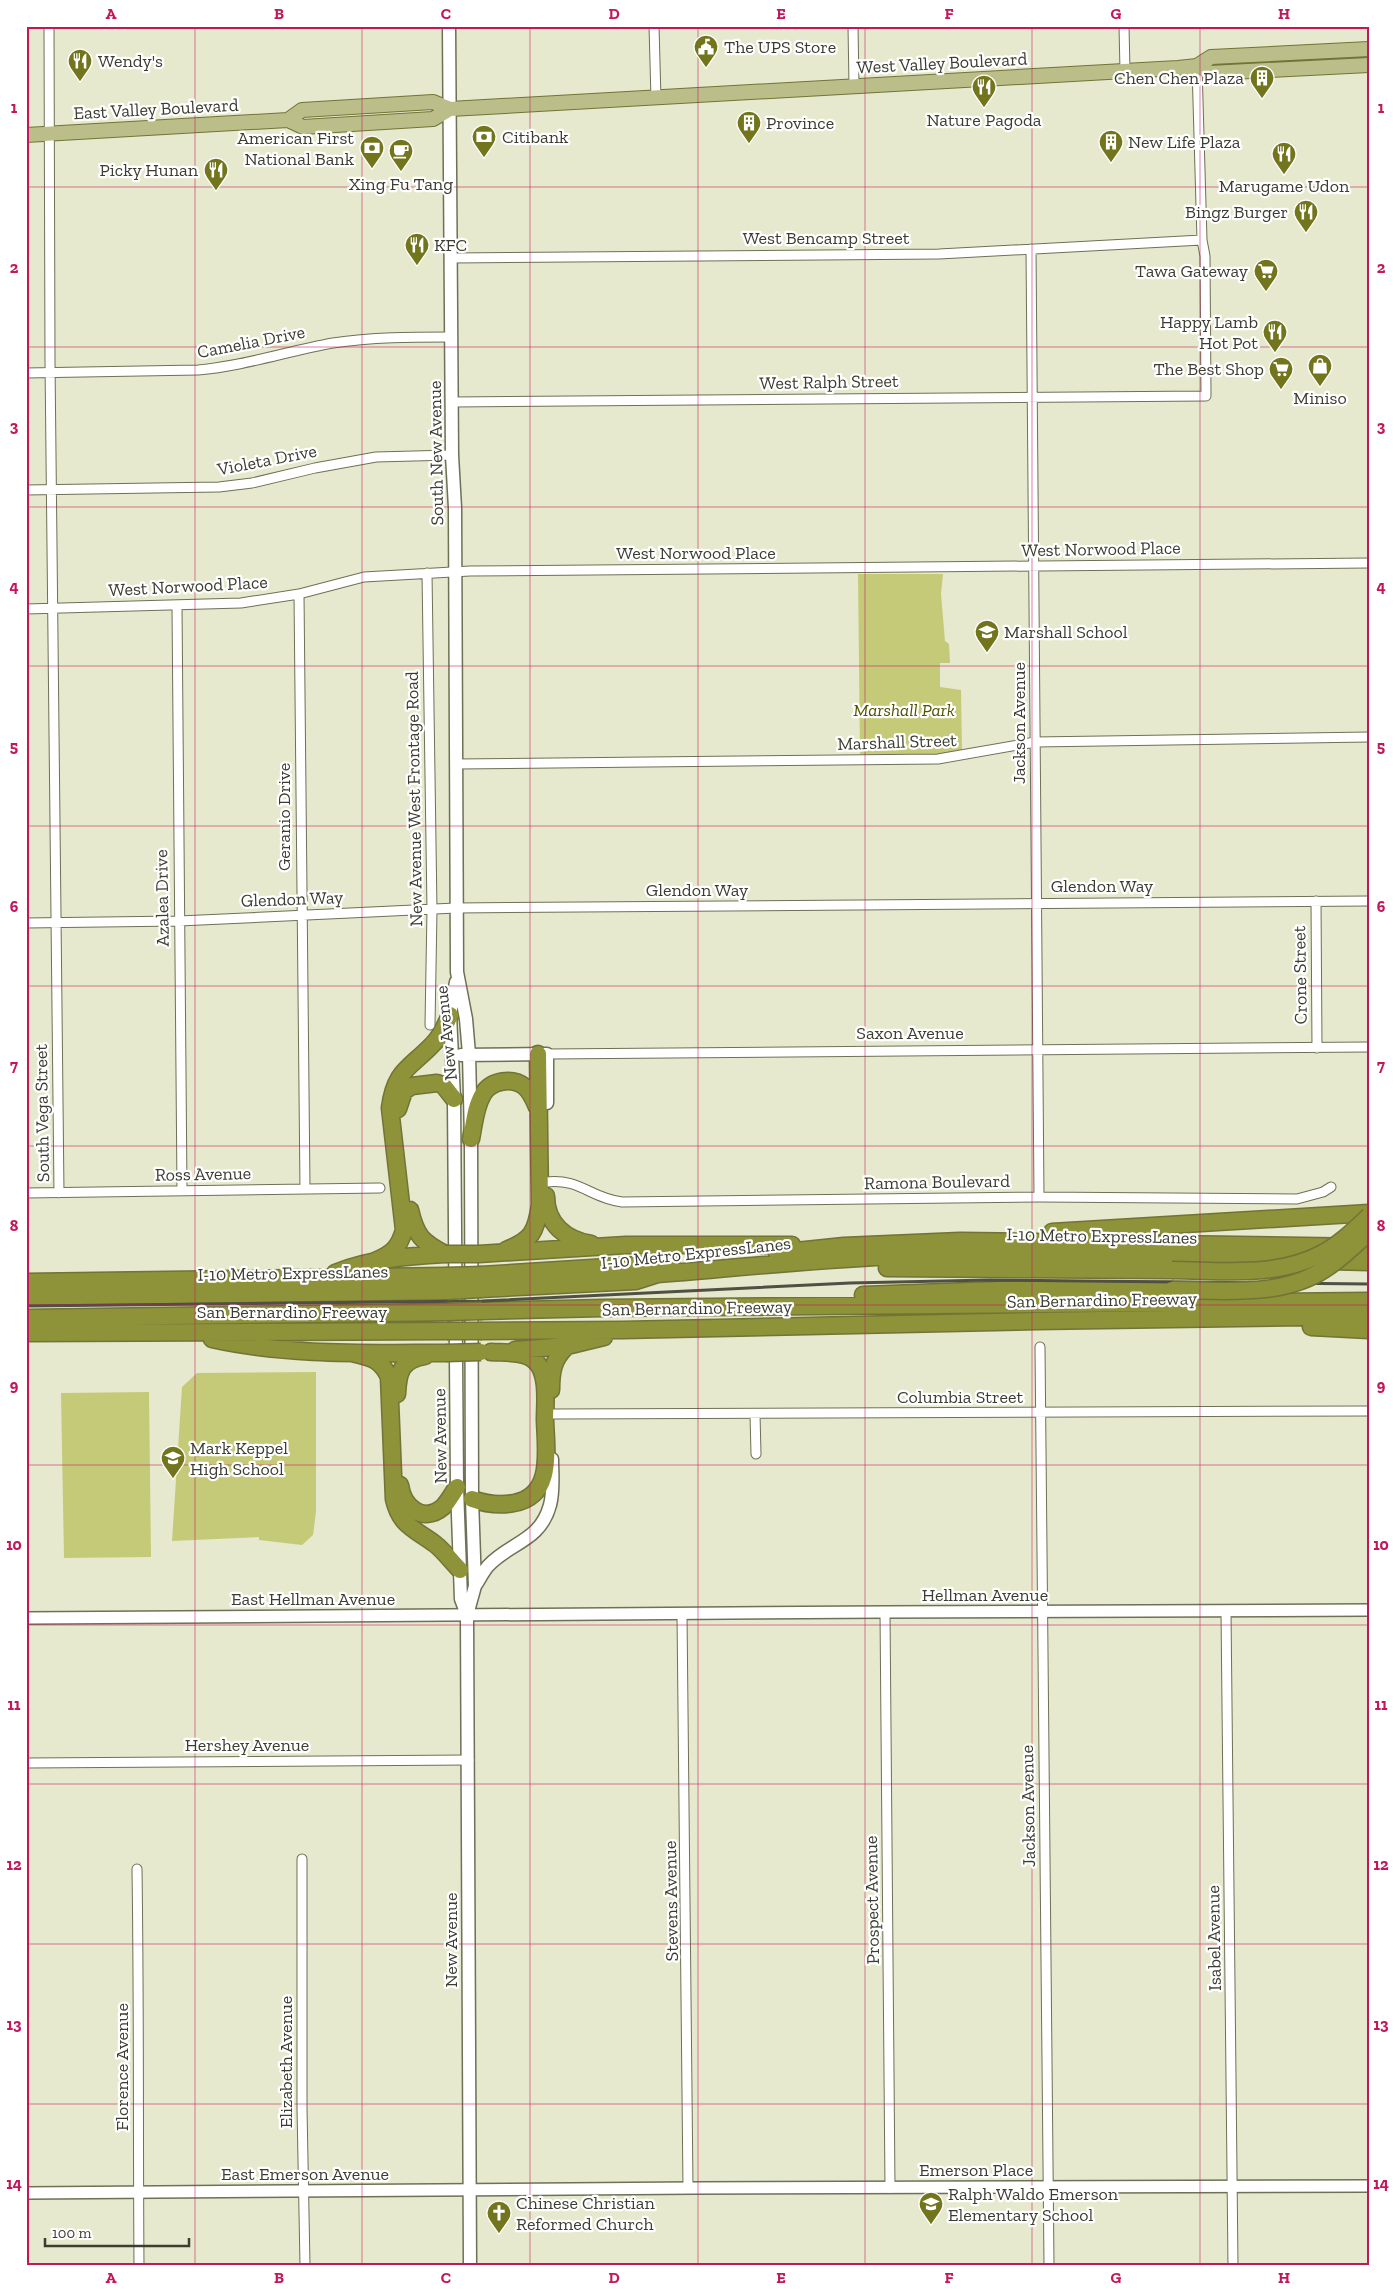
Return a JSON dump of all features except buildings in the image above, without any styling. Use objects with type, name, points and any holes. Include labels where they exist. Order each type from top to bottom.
[{"type":"highway","points":[[375,1261],[391,1254],[400,1244],[404,1230],[390,1108],[392,1094],[397,1081],[406,1067],[433,1045],[443,1032],[450,1015]]},
{"type":"highway","points":[[498,1253],[519,1245],[531,1236],[538,1223],[540,1205],[538,1107],[542,1054]]},
{"type":"highway","points":[[471,1139],[478,1102],[487,1088],[496,1083],[511,1081],[519,1083],[526,1088],[538,1107]]},
{"type":"highway","points":[[445,1254],[426,1244],[415,1230],[408,1203],[397,1119],[398,1103],[404,1091],[412,1086],[443,1085],[454,1099]]},
{"type":"highway","points":[[546,1182],[546,1200],[554,1225],[564,1234],[582,1242],[608,1246]]},
{"type":"highway","points":[[960,1240],[1112,1227],[1369,1214]]},
{"type":"highway","points":[[636,1281],[898,1267],[1274,1270],[1300,1264],[1322,1254],[1346,1237],[1369,1214]]},
{"type":"highway","points":[[603,1308],[922,1292],[1256,1290],[1282,1287],[1303,1281],[1325,1269],[1369,1232]]},
{"type":"highway","name":"San Bernardino Freeway","points":[[26,1282],[324,1277],[446,1283],[481,1282],[844,1246],[960,1240],[1369,1247]]},
{"type":"highway","points":[[324,1277],[356,1265],[375,1261],[445,1254],[479,1254],[608,1246],[725,1244],[844,1246]]},
{"type":"highway","name":"I-10 Metro ExpressLanes","points":[[481,1282],[636,1281],[667,1274],[818,1261],[918,1256],[1112,1255],[1369,1262]]},
{"type":"highway","name":"I-10 Metro ExpressLanes","points":[[26,1297],[446,1283]]},
{"type":"highway","points":[[26,1318],[603,1308],[1369,1301]]},
{"type":"highway","name":"San Bernardino Freeway","points":[[26,1333],[623,1330],[1369,1316]]},
{"type":"highway","points":[[1283,1318],[1315,1328],[1369,1330]]},
{"type":"highway","points":[[181,1332],[238,1345],[352,1353],[446,1353],[567,1346],[623,1330]]},
{"type":"highway","points":[[552,1414],[552,1368],[556,1359],[567,1346]]},
{"type":"highway","points":[[472,1499],[495,1505],[527,1500],[537,1492],[543,1480],[546,1466],[545,1395],[543,1376],[537,1362],[526,1355],[486,1352]]},
{"type":"highway","points":[[352,1353],[372,1358],[383,1365],[389,1377],[396,1509],[406,1525],[436,1545],[460,1570]]},
{"type":"highway","points":[[446,1353],[415,1358],[406,1363],[400,1372],[397,1396],[398,1476],[400,1489],[406,1503],[411,1509],[419,1513],[428,1513],[442,1508],[458,1488]]},
{"type":"main road","name":"South New Avenue","points":[[448,26],[452,455],[455,508],[456,908]]},
{"type":"main road","name":"West Valley Boulevard","points":[[288,120],[302,110],[433,102],[450,109],[656,98],[1125,71],[1197,66],[1211,57],[1369,49]]},
{"type":"main road","name":"West Valley Boulevard","points":[[1197,66],[1210,73],[1369,64]]},
{"type":"main road","name":"East Valley Boulevard","points":[[26,135],[288,120]]},
{"type":"main road","points":[[456,908],[458,972]]},
{"type":"main road","name":"New Avenue","points":[[458,972],[450,1015],[454,1099],[460,1570],[461,1600],[467,1615]]},
{"type":"main road","name":"New Avenue","points":[[458,972],[466,1019],[469,1054],[471,1139],[472,1499],[475,1586],[467,1615],[470,2265]]},
{"type":"main road","name":"Saxon Avenue","points":[[451,1056],[469,1054],[542,1054]]},
{"type":"main road","points":[[542,1054],[546,1182]]},
{"type":"main road","points":[[475,1586],[488,1566],[532,1536],[546,1516],[552,1496],[552,1414]]},
{"type":"street","name":"South Vega Street","points":[[49,26],[60,1193]]},
{"type":"street","points":[[654,26],[656,98]]},
{"type":"street","points":[[853,26],[854,86]]},
{"type":"street","points":[[1124,26],[1125,71]]},
{"type":"street","points":[[1197,66],[1202,240]]},
{"type":"street","name":"West Bencamp Street","points":[[451,258],[939,254],[1202,240]]},
{"type":"street","name":"West Ralph Street","points":[[452,402],[1206,396],[1205,256],[1202,240]]},
{"type":"street","name":"Jackson Avenue","points":[[1032,249],[1039,1197]]},
{"type":"street","name":"Camelia Drive","points":[[26,373],[223,368],[335,343],[372,339],[451,337]]},
{"type":"street","name":"Violeta Drive","points":[[26,490],[218,487],[252,483],[314,468],[376,457],[452,455]]},
{"type":"street","name":"West Norwood Place","points":[[26,609],[241,603],[299,594],[364,577],[454,572],[1369,563]]},
{"type":"street","name":"New Avenue West Frontage Road","points":[[427,573],[432,910],[430,1025]]},
{"type":"street","name":"Geranio Drive","points":[[299,594],[305,1189]]},
{"type":"street","name":"Azalea Drive","points":[[177,606],[182,1190]]},
{"type":"street","name":"Marshall Street","points":[[456,764],[938,759],[1035,742],[1369,737]]},
{"type":"street","name":"Crone Street","points":[[1316,901],[1317,1048]]},
{"type":"street","name":"Glendon Way","points":[[26,923],[179,920],[456,908],[1369,901]]},
{"type":"street","name":"Saxon Avenue","points":[[542,1054],[1369,1047]]},
{"type":"street","name":"Ramona Boulevard","points":[[546,1182],[570,1182],[607,1200],[622,1202],[1039,1197],[1296,1199],[1323,1192],[1331,1186]]},
{"type":"street","name":"Ross Avenue","points":[[26,1194],[380,1188]]},
{"type":"street","name":"Jackson Avenue","points":[[1040,1347],[1039,1413],[1049,2265]]},
{"type":"street","name":"Columbia Street","points":[[552,1414],[1369,1411]]},
{"type":"street","points":[[755,1414],[756,1454]]},
{"type":"street","name":"Hellman Avenue","points":[[601,1615],[1369,1610]]},
{"type":"street","name":"Isabel Avenue","points":[[1226,1611],[1233,2265]]},
{"type":"street","name":"Prospect Avenue","points":[[885,1612],[890,2188]]},
{"type":"street","name":"Stevens Avenue","points":[[682,1614],[688,2188]]},
{"type":"street","name":"East Hellman Avenue","points":[[26,1618],[601,1615]]},
{"type":"street","name":"Hershey Avenue","points":[[26,1763],[469,1760]]},
{"type":"street","name":"Elizabeth Avenue","points":[[302,1859],[302,2192],[305,2265]]},
{"type":"street","name":"Florence Avenue","points":[[137,1869],[140,2071],[138,2133],[139,2265]]},
{"type":"street","name":"Emerson Place","points":[[583,2189],[1369,2186]]},
{"type":"street","name":"East Emerson Avenue","points":[[26,2193],[583,2189]]},
{"type":"green space","name":"Marshall Park","points":[[858,574],[943,574],[941,594],[945,641],[949,644],[950,663],[940,663],[940,687],[961,690],[962,751],[941,755],[860,754]]},
{"type":"green space","points":[[316,1372],[316,1512],[313,1535],[302,1545],[259,1540],[259,1537],[172,1541],[182,1387],[197,1373]]},
{"type":"green space","points":[[149,1392],[151,1557],[64,1558],[61,1393]]},
{"type":"railway","points":[[26,1306],[482,1301],[850,1283],[989,1280],[1369,1284]]},
{"type":"place","name":"The UPS Store","points":[[706,68]]},
{"type":"place","name":"Wendy's","points":[[80,82]]},
{"type":"place","name":"Chen Chen Plaza","points":[[1262,99]]},
{"type":"place","name":"Nature Pagoda","points":[[984,108]]},
{"type":"place","name":"Province","points":[[749,144]]},
{"type":"place","name":"Citibank","points":[[484,158]]},
{"type":"place","name":"New Life Plaza","points":[[1111,163]]},
{"type":"place","name":"American First National Bank","points":[[372,169]]},
{"type":"place","name":"Xing Fu Tang","points":[[401,172]]},
{"type":"place","name":"Marugame Udon","points":[[1284,175]]},
{"type":"place","name":"Picky Hunan","points":[[216,191]]},
{"type":"place","name":"Bingz Burger","points":[[1306,233]]},
{"type":"place","name":"KFC","points":[[417,266]]},
{"type":"place","name":"Tawa Gateway","points":[[1266,292]]},
{"type":"place","name":"Happy Lamb Hot Pot","points":[[1275,353]]},
{"type":"place","name":"Miniso","points":[[1320,387]]},
{"type":"place","name":"The Best Shop","points":[[1281,390]]},
{"type":"place","name":"Marshall School","points":[[987,653]]},
{"type":"place","name":"Mark Keppel High School","points":[[173,1479]]},
{"type":"place","name":"Ralph Waldo Emerson Elementary School","points":[[931,2225]]},
{"type":"place","name":"Chinese Christian Reformed Church","points":[[499,2234]]}]
